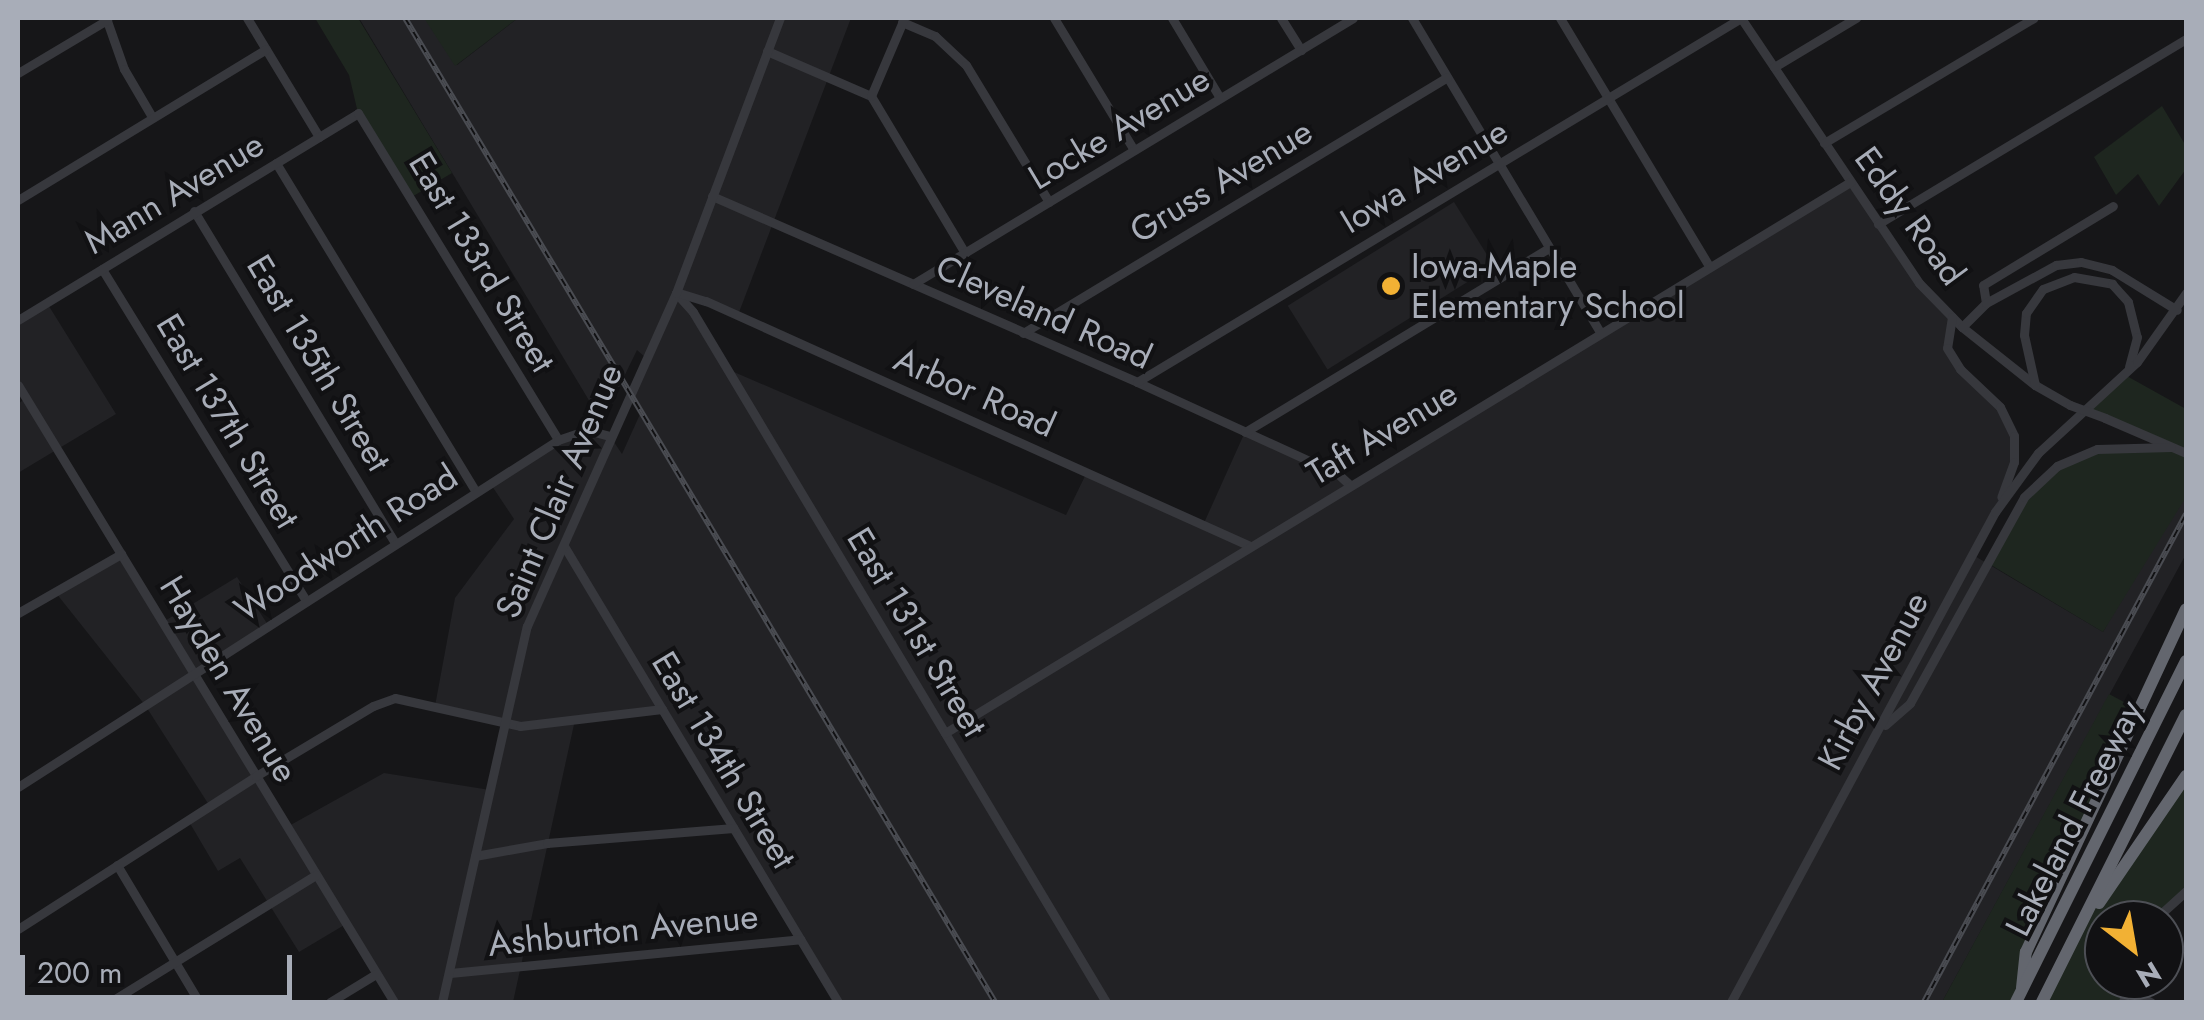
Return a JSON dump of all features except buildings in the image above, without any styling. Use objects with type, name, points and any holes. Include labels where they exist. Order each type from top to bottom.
[{"type":"highway","points":[[2022,988],[2033,936],[2186,608]]},
{"type":"highway","name":"Lakeland Freeway","points":[[2016,1002],[2186,661]]},
{"type":"highway","name":"Lakeland Freeway","points":[[2042,1002],[2186,715]]},
{"type":"highway","points":[[2082,924],[2126,870],[2186,776]]},
{"type":"street","points":[[18,73],[106,18],[124,69],[152,117]]},
{"type":"street","points":[[247,18],[319,137]]},
{"type":"street","name":"Saint Clair Avenue","points":[[442,1002],[527,626],[676,293],[780,18]]},
{"type":"street","points":[[1054,18],[1134,150]]},
{"type":"street","points":[[1172,18],[1220,98]]},
{"type":"street","points":[[1281,18],[1300,50]]},
{"type":"street","name":"Locke Avenue","points":[[913,284],[1353,18]]},
{"type":"street","points":[[1412,18],[1600,332]]},
{"type":"street","points":[[1560,18],[1710,266]]},
{"type":"street","name":"Iowa Avenue","points":[[1137,382],[1741,18]]},
{"type":"street","name":"Eddy Road","points":[[1741,18],[1920,283],[1962,327],[2035,384],[2070,404],[2184,452]]},
{"type":"street","points":[[1774,67],[1856,18]]},
{"type":"street","points":[[1824,143],[2034,18]]},
{"type":"street","points":[[871,96],[903,20],[936,36],[966,65],[1049,202]]},
{"type":"street","points":[[1878,224],[2186,38]]},
{"type":"street","points":[[18,200],[266,48]]},
{"type":"street","points":[[767,50],[871,96],[965,253]]},
{"type":"street","name":"Gruss Avenue","points":[[1024,332],[1447,76]]},
{"type":"street","name":"Mann Avenue","points":[[18,320],[358,113]]},
{"type":"street","name":"East 133rd Street","points":[[358,113],[558,440]]},
{"type":"street","points":[[276,162],[476,492]]},
{"type":"street","name":"Taft Avenue","points":[[945,733],[1850,182]]},
{"type":"street","name":"Cleveland Road","points":[[712,196],[1137,382],[1338,474],[1350,484]]},
{"type":"street","points":[[1986,304],[1983,286],[2113,206]]},
{"type":"street","name":"East 135th Street","points":[[194,211],[396,544]]},
{"type":"street","points":[[1246,432],[1549,248]]},
{"type":"street","points":[[1962,327],[1986,304],[2056,265],[2081,262],[2112,270],[2177,310]]},
{"type":"street","name":"East 137th Street","points":[[102,269],[306,601]]},
{"type":"street","points":[[2035,384],[2024,335],[2032,302],[2043,289],[2074,278],[2146,292]]},
{"type":"street","points":[[2112,284],[2136,322],[2135,354],[2125,375]]},
{"type":"street","name":"Arbor Road","points":[[676,293],[738,315],[1250,546]]},
{"type":"street","name":"East 131st Street","points":[[676,293],[696,317],[1106,1002]]},
{"type":"street","name":"Kirby Avenue","points":[[1731,1002],[1996,512],[2038,453],[2125,375],[2186,293]]},
{"type":"street","points":[[1952,317],[1947,348],[1960,370],[2000,407],[2014,436],[2014,462],[1996,512]]},
{"type":"street","name":"Hayden Avenue","points":[[18,385],[22,401],[394,1002]]},
{"type":"street","name":"Woodworth Road","points":[[18,787],[558,440],[576,431],[610,436]]},
{"type":"street","points":[[1879,730],[1910,703],[1996,543],[2035,487],[2057,466],[2097,449],[2171,447]]},
{"type":"street","name":"East 134th Street","points":[[564,546],[838,1002]]},
{"type":"street","points":[[18,613],[120,554]]},
{"type":"street","points":[[18,928],[256,776],[373,706],[395,698],[520,726],[662,710]]},
{"type":"street","points":[[475,856],[548,843],[733,828]]},
{"type":"street","points":[[117,865],[199,1002]]},
{"type":"street","points":[[110,1002],[316,876]]},
{"type":"street","name":"Ashburton Avenue","points":[[450,973],[800,939]]},
{"type":"street","points":[[330,1002],[376,974]]},
{"type":"shaded area","points":[[315,18],[358,18],[452,173],[410,198],[358,113],[349,75]]},
{"type":"shaded area","points":[[359,18],[427,18],[457,65],[518,18],[851,18],[738,315],[679,293],[727,369],[1066,515],[1087,472],[1204,523],[1245,432],[1350,484],[1850,182],[1901,260],[1952,317],[1947,348],[2000,407],[2016,449],[1995,512],[1973,555],[2103,632],[2186,481],[2186,554],[1942,1002],[838,1002],[662,710],[575,720],[513,1002],[394,1002],[346,924],[299,952],[240,858],[218,871],[188,820],[209,805],[145,705],[56,593],[121,554],[163,622],[237,577],[268,625],[193,674],[287,827],[384,773],[490,790],[506,724],[435,706],[455,598],[514,519],[490,483],[576,431],[610,436],[622,454],[641,412],[630,392],[646,358],[637,350],[602,422]]},
{"type":"shaded area","points":[[424,18],[518,18],[455,66]]},
{"type":"shaded area","points":[[2162,106],[2186,146],[2186,169],[2159,206],[2138,174],[2116,195],[2094,157]]},
{"type":"shaded area","name":"Iowa-Maple Elementary School","points":[[1454,202],[1494,266],[1328,369],[1288,306]]},
{"type":"shaded area","points":[[47,303],[116,414],[18,473],[18,404],[26,398],[18,385],[18,320]]},
{"type":"shaded area","points":[[2125,375],[2186,409],[2186,497],[2103,632],[1986,562],[2024,497],[2057,466],[2097,449],[2168,446],[2085,410]]},
{"type":"shaded area","points":[[2109,694],[2137,709],[2054,889],[2016,1002],[1942,1002]]},
{"type":"shaded area","points":[[2186,776],[2186,891],[2176,900],[2099,900]]},
{"type":"shaded area","points":[[2084,921],[2084,1000],[2123,1002],[2042,1002]]},
{"type":"railway","points":[[405,18],[995,1002]]},
{"type":"railway","points":[[1924,1002],[2186,514]]},
{"type":"place","name":"Iowa-Maple Elementary School","points":[[1391,286]]}]
